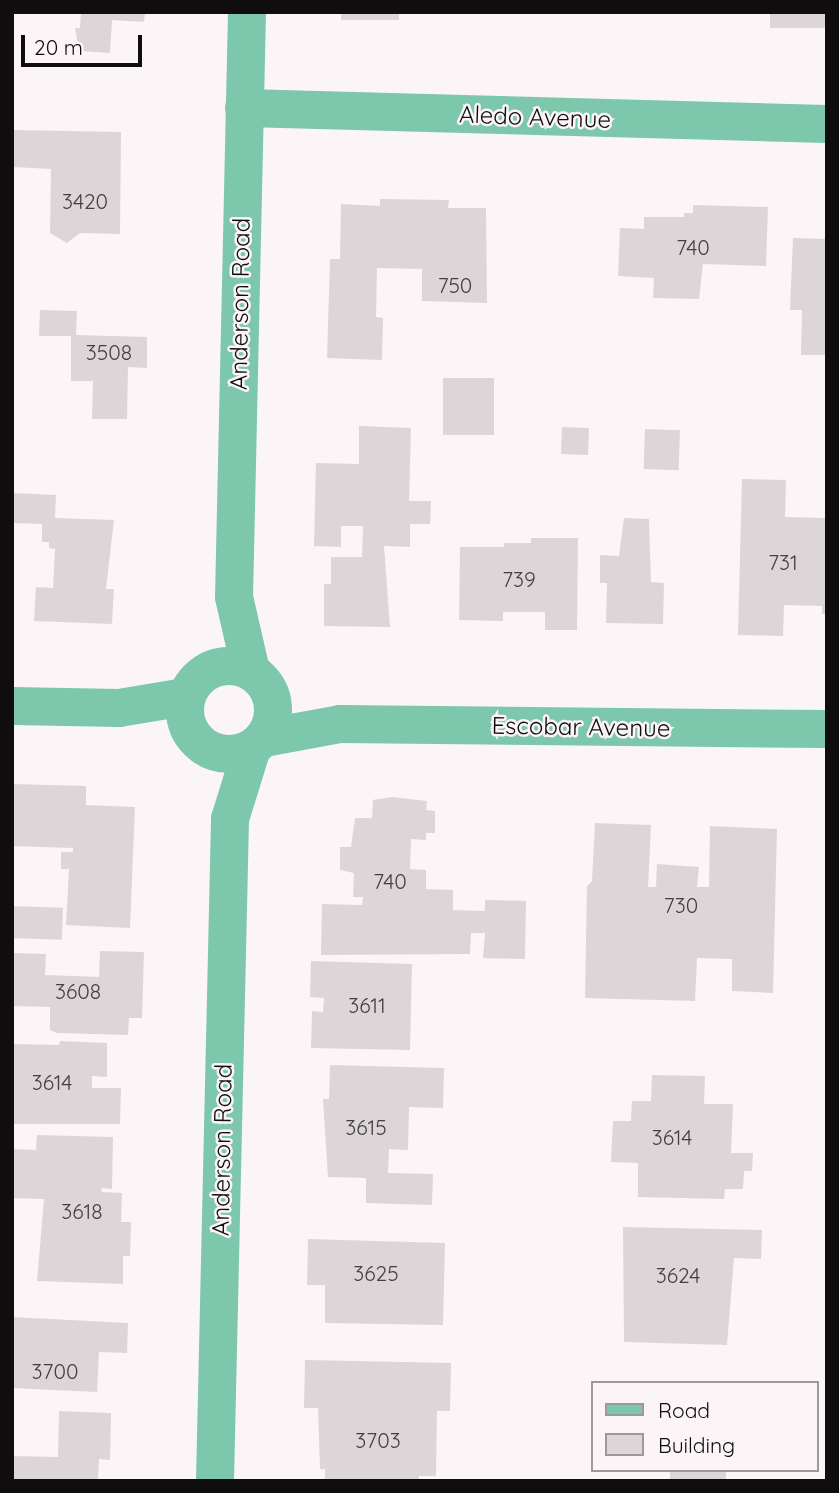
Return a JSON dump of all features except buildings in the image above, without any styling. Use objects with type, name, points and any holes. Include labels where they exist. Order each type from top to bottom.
[{"type":"street","name":"Anderson Road","points":[[215,1481],[230,819],[196,712],[234,597],[247,12]]},
{"type":"street","name":"Aledo Avenue","points":[[244,108],[827,124]]},
{"type":"street","name":"Anderson Road","points":[[230,819],[258,743],[274,711],[261,684],[234,597]]},
{"type":"street","name":"Escobar Avenue","points":[[334,724],[226,665],[196,712],[238,754],[258,743],[334,724],[827,729]]},
{"type":"street","points":[[12,706],[196,712]]}]
